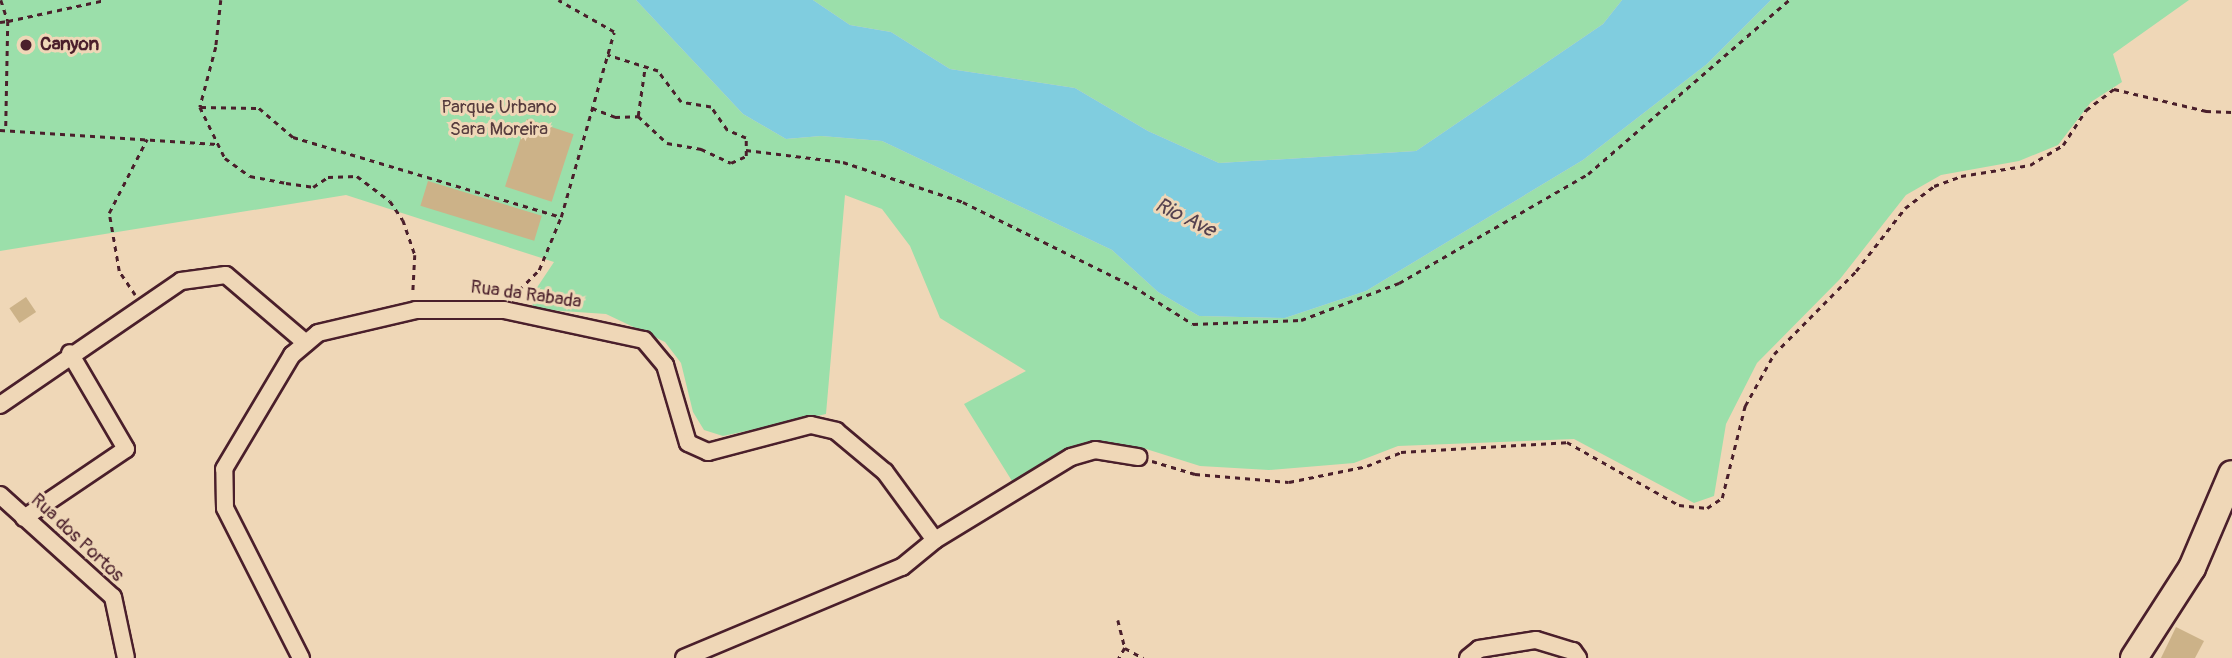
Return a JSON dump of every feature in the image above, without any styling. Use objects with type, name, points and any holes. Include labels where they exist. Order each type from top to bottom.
[{"type":"main road","points":[[2134,658],[2192,568],[2232,474]]},
{"type":"street","points":[[0,405],[140,304],[181,281],[226,275],[306,343]]},
{"type":"street","name":"Rua da Rabada","points":[[301,658],[225,508],[224,469],[247,422],[292,355],[306,343],[318,334],[416,310],[498,309],[643,340],[665,365],[688,443],[708,452],[811,425],[836,431],[885,472],[935,540]]},
{"type":"street","points":[[24,518],[126,449],[70,353]]},
{"type":"street","points":[[684,658],[902,567],[935,540],[1070,457],[1095,450],[1139,457]]},
{"type":"street","name":"Rua dos Portos","points":[[0,495],[113,597],[125,658]]},
{"type":"street","points":[[1468,658],[1479,649],[1536,640],[1573,651],[1578,658]]},
{"type":"path","points":[[1,0],[8,21],[6,129]]},
{"type":"path","points":[[0,22],[105,0]]},
{"type":"path","points":[[221,0],[216,47],[200,107],[225,158],[250,176],[313,187],[328,177],[357,176],[390,201],[415,255],[416,310]]},
{"type":"path","points":[[498,309],[539,270],[561,217],[614,32],[558,0]]},
{"type":"path","points":[[592,108],[614,117],[638,116],[667,143],[701,149],[731,163],[746,150],[843,162],[963,202],[1133,286],[1193,324],[1301,320],[1399,283],[1588,174],[1789,0]]},
{"type":"path","points":[[607,55],[658,71],[681,102],[711,107],[727,130],[746,138],[746,150]]},
{"type":"path","points":[[638,116],[645,67]]},
{"type":"path","points":[[1139,457],[1195,474],[1289,482],[1367,466],[1401,452],[1470,446],[1544,448],[1567,442],[1679,505],[1707,508],[1722,498],[1745,406],[1774,354],[1856,271],[1906,208],[1934,186],[2030,165],[2063,145],[2086,110],[2114,89],[2206,111],[2232,112]]},
{"type":"path","points":[[200,107],[259,108],[293,137],[561,217]]},
{"type":"path","points":[[0,130],[219,144]]},
{"type":"path","points":[[140,304],[119,271],[109,213],[147,139]]},
{"type":"path","points":[[1118,620],[1125,648],[1119,658]]},
{"type":"path","points":[[1125,648],[1143,658]]},
{"type":"green space","name":"Parque Urbano Sara Moreira","points":[[0,0],[636,0],[743,114],[786,139],[821,136],[882,141],[1112,250],[1158,292],[1199,316],[1285,318],[1366,291],[1583,160],[1707,64],[1771,0],[2189,0],[2113,54],[2122,82],[2091,102],[2058,145],[2019,161],[1941,175],[1906,195],[1840,279],[1757,363],[1726,424],[1714,496],[1694,503],[1574,439],[1398,446],[1354,463],[1269,470],[1200,466],[1143,448],[1100,444],[1012,481],[964,404],[1026,371],[940,318],[910,246],[882,209],[845,195],[826,414],[723,436],[704,430],[693,412],[681,363],[665,342],[606,314],[533,309],[532,295],[554,262],[346,195],[0,251]]},
{"type":"green space","points":[[813,0],[1622,0],[1603,24],[1416,151],[1219,163],[1148,131],[1075,88],[950,69],[891,32],[850,25]]},
{"type":"water","name":"Rio Ave","points":[[636,0],[813,0],[850,25],[891,32],[950,69],[1075,88],[1148,131],[1219,163],[1416,151],[1603,24],[1622,0],[1771,0],[1707,64],[1583,160],[1366,291],[1285,318],[1199,316],[1158,292],[1112,250],[882,141],[821,136],[786,139],[743,114]]},
{"type":"building","points":[[527,119],[574,134],[552,202],[505,187]]},
{"type":"building","points":[[428,181],[542,216],[534,241],[420,206]]},
{"type":"building","points":[[26,297],[36,312],[19,323],[9,308]]},
{"type":"building","points":[[2176,627],[2204,641],[2195,658],[2161,658]]},
{"type":"place","name":"Canyon","points":[[26,45]]}]
